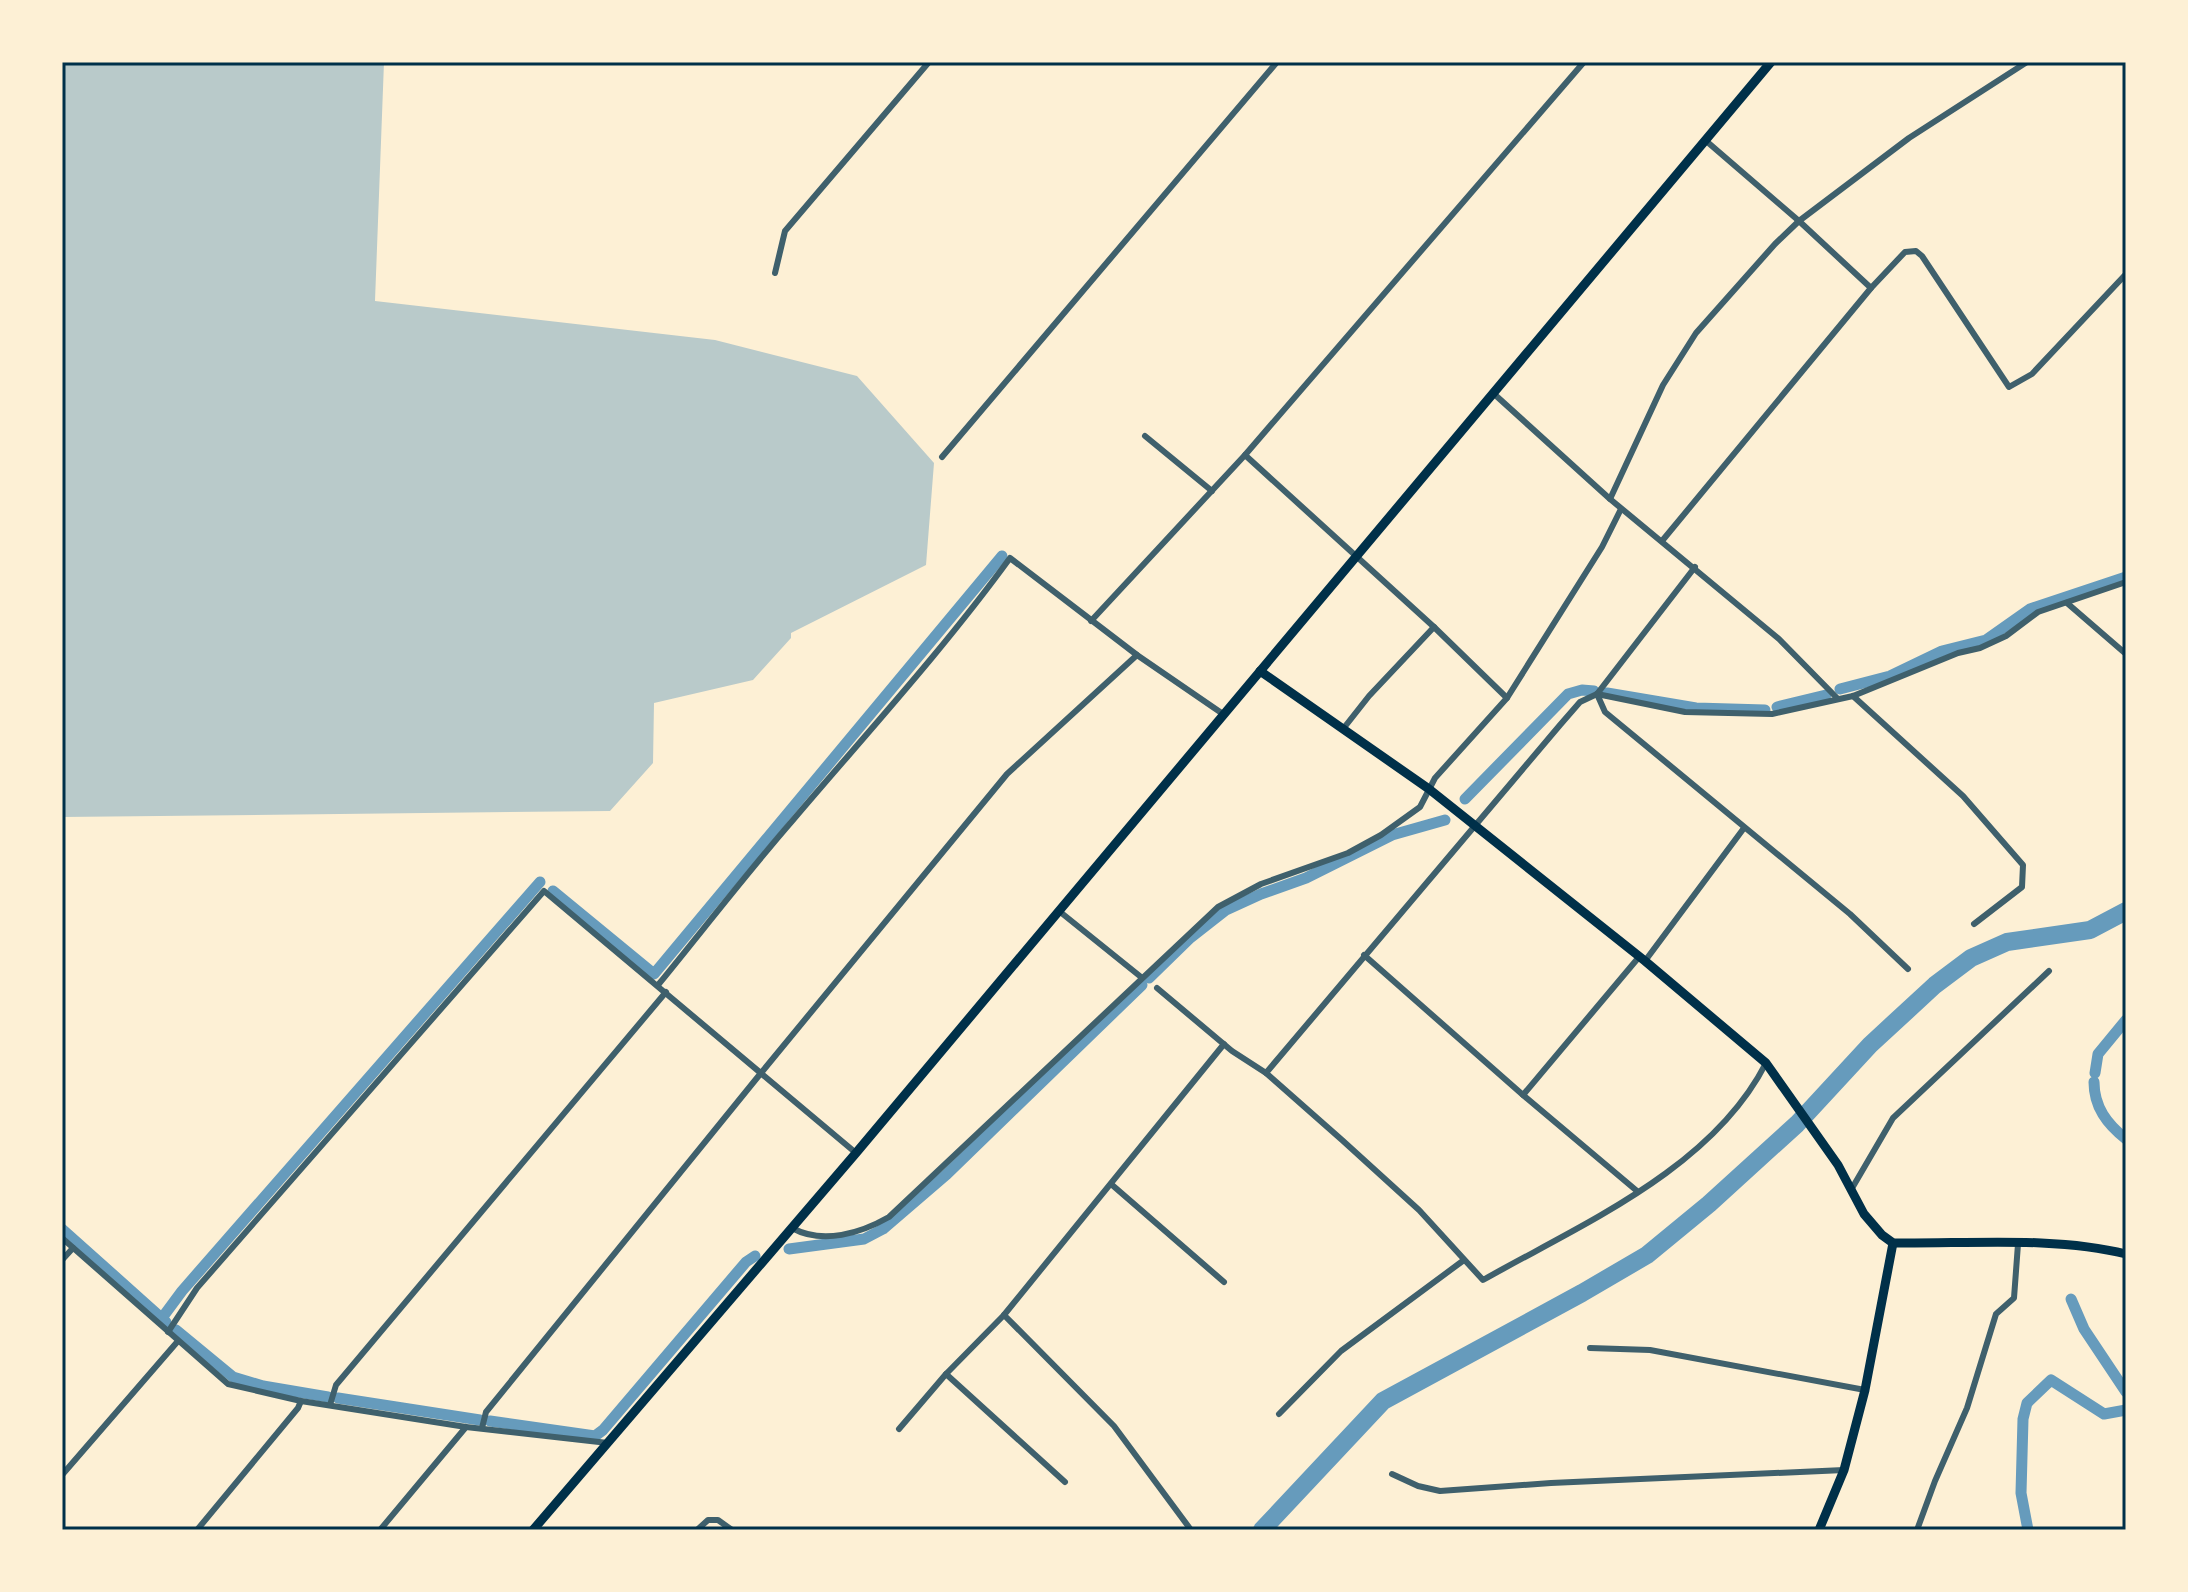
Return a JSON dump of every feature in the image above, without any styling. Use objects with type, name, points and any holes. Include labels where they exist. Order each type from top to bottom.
[{"type":"main road","points":[[533,1530],[856,1153],[1771,62]]},
{"type":"main road","points":[[1260,671],[1429,789],[1642,959],[1769,1067],[1838,1165],[1864,1214],[1893,1243],[2018,1244],[2104,1249],[2126,1254]]},
{"type":"main road","points":[[1819,1530],[1844,1470],[1865,1390],[1893,1243]]},
{"type":"street","points":[[775,273],[785,231],[929,62]]},
{"type":"street","points":[[942,457],[1277,62]]},
{"type":"street","points":[[1091,621],[1245,455],[1584,62]]},
{"type":"street","points":[[1610,499],[1663,385],[1696,333],[1799,221],[1909,138],[2027,62]]},
{"type":"street","points":[[1705,140],[1871,288]]},
{"type":"street","points":[[1662,541],[1871,288],[1905,252],[1916,251],[1922,256],[2009,387],[2032,374],[2126,274]]},
{"type":"street","points":[[1493,393],[1621,509],[1779,639],[1837,698]]},
{"type":"street","points":[[1145,436],[1212,491]]},
{"type":"street","points":[[1245,455],[1434,627],[1507,698]]},
{"type":"street","points":[[792,1228],[822,1236],[846,1235],[870,1228],[889,1217],[1218,907],[1261,884],[1348,853],[1381,835],[1420,807],[1435,778],[1507,698],[1602,547],[1621,509]]},
{"type":"street","points":[[658,985],[792,820],[929,661],[1010,558],[1137,655],[1223,714]]},
{"type":"street","points":[[1266,1073],[1580,702],[1597,694],[1695,567]]},
{"type":"street","points":[[1597,694],[1685,712],[1772,714],[1853,696],[1958,653],[1980,648],[2006,636],[2038,612],[2126,582]]},
{"type":"street","points":[[2067,603],[2126,654]]},
{"type":"street","points":[[1343,729],[1369,696],[1434,627]]},
{"type":"street","points":[[482,1428],[486,1412],[1007,774],[1137,655]]},
{"type":"street","points":[[1597,694],[1605,712],[1850,914],[1908,969]]},
{"type":"street","points":[[1853,696],[1963,796],[2023,865],[2022,887],[1974,924]]},
{"type":"street","points":[[1523,1095],[1642,959],[1744,828]]},
{"type":"street","points":[[168,1332],[207,1276],[544,891],[856,1153]]},
{"type":"street","points":[[1059,911],[1141,977]]},
{"type":"street","points":[[1364,955],[1637,1191]]},
{"type":"street","points":[[1851,1190],[1893,1118],[2049,971]]},
{"type":"street","points":[[1157,988],[1224,1044],[1266,1073],[1419,1210],[1483,1280],[1615,1207],[1719,1130],[1769,1067]]},
{"type":"street","points":[[330,1405],[336,1385],[666,992]]},
{"type":"street","points":[[899,1429],[946,1374],[1004,1315],[1224,1044]]},
{"type":"street","points":[[1111,1184],[1224,1282]]},
{"type":"street","points":[[62,1238],[228,1384],[301,1401],[466,1427],[608,1443]]},
{"type":"street","points":[[1917,1530],[1967,1408],[1996,1314],[2014,1298],[2018,1244]]},
{"type":"street","points":[[62,1260],[73,1248]]},
{"type":"street","points":[[1279,1414],[1341,1351],[1464,1260]]},
{"type":"street","points":[[1004,1315],[1114,1426],[1191,1530]]},
{"type":"street","points":[[62,1475],[178,1341]]},
{"type":"street","points":[[1590,1348],[1650,1350],[1865,1390]]},
{"type":"street","points":[[946,1374],[1065,1482]]},
{"type":"street","points":[[197,1530],[301,1401]]},
{"type":"street","points":[[380,1530],[466,1427]]},
{"type":"street","points":[[1392,1474],[1418,1486],[1440,1491],[1844,1470]]},
{"type":"street","points":[[697,1530],[708,1520],[718,1520],[732,1530]]},
{"type":"shaded area","points":[[62,62],[384,62],[375,301],[715,340],[857,376],[934,463],[926,565],[791,633],[791,638],[753,680],[654,703],[653,763],[610,811],[62,817]]},
{"type":"waterway","points":[[553,891],[654,974],[1002,556]]},
{"type":"waterway","points":[[1840,689],[1890,676],[1942,651],[1986,640],[2030,609],[2126,577]]},
{"type":"waterway","points":[[1465,799],[1568,694],[1594,691]]},
{"type":"waterway","points":[[1607,693],[1696,708],[1765,710]]},
{"type":"waterway","points":[[1777,707],[1826,695]]},
{"type":"waterway","points":[[1149,978],[1189,939],[1226,910],[1306,878],[1392,835],[1445,820]]},
{"type":"waterway","points":[[162,1318],[182,1291],[540,882]]},
{"type":"waterway","points":[[1262,1530],[1383,1401],[1647,1255],[1797,1124],[1870,1045],[1935,985],[1971,958],[2007,942],[2090,930],[2126,911]]},
{"type":"waterway","points":[[789,1249],[864,1239],[883,1229],[947,1174],[1142,985]]},
{"type":"waterway","points":[[2095,1073],[2098,1054],[2126,1020]]},
{"type":"waterway","points":[[2094,1082],[2096,1099],[2103,1114],[2126,1139]]},
{"type":"waterway","points":[[62,1229],[166,1322]]},
{"type":"waterway","points":[[490,1421],[595,1436],[746,1262],[755,1256]]},
{"type":"waterway","points":[[2071,1299],[2084,1329],[2126,1392]]},
{"type":"waterway","points":[[176,1330],[233,1377],[263,1386],[328,1397]]},
{"type":"waterway","points":[[2028,1530],[2021,1493],[2023,1419],[2027,1403],[2051,1380],[2104,1414],[2126,1410]]},
{"type":"waterway","points":[[338,1398],[480,1420]]}]
